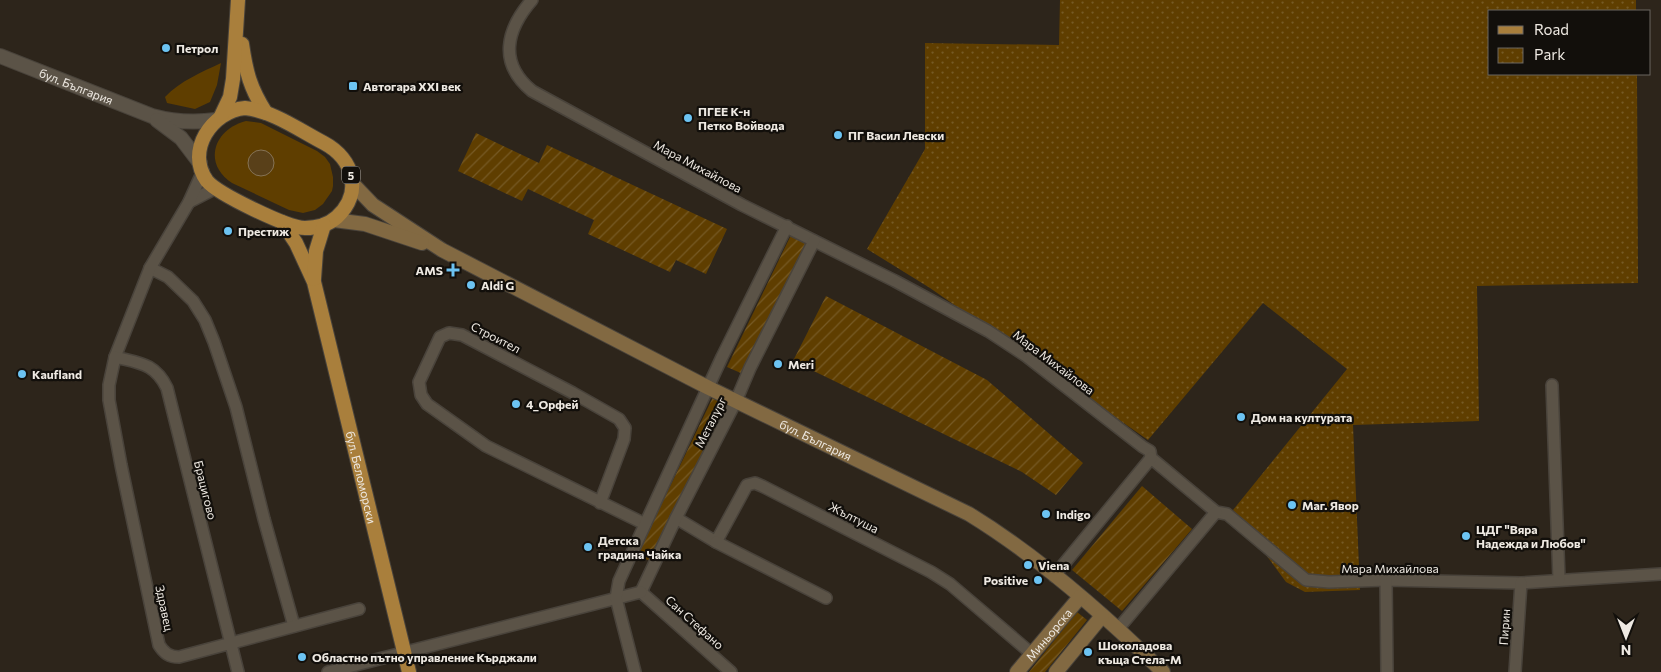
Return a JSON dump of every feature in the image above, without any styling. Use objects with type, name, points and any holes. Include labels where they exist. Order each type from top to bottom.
[{"type":"main road","name":"5","points":[[219,118],[230,97],[233,79],[238,0]]},
{"type":"main road","name":"5","points":[[238,17],[249,82],[254,94],[266,112]]},
{"type":"main road","name":"5","points":[[245,108],[266,112],[327,145],[342,157],[350,171],[352,183],[351,196],[347,205],[329,222],[305,228],[282,222],[216,188],[208,181],[201,167],[200,153],[202,140],[209,127],[219,118],[232,111],[245,108]]},
{"type":"main road","name":"бул. България","points":[[352,183],[373,205],[442,250],[709,388],[969,514],[998,532],[1080,597],[1118,629],[1163,672]]},
{"type":"main road","name":"бул. Беломорски","points":[[282,222],[296,243],[314,282],[409,672]]},
{"type":"main road","name":"бул. България","points":[[329,222],[373,226],[442,250]]},
{"type":"main road","name":"бул. Беломорски","points":[[314,282],[316,251],[329,222]]},
{"type":"main road","name":"Миньорска","points":[[1017,672],[1080,597]]},
{"type":"main road","points":[[1056,672],[1102,616]]},
{"type":"street","name":"Мара Михайлова","points":[[532,0],[521,13],[511,34],[510,54],[513,67],[523,84],[532,91],[742,205],[787,226],[988,331],[1026,356],[1150,451],[1151,458],[1216,512],[1227,514],[1306,580],[1329,582],[1386,580],[1520,583],[1661,574]]},
{"type":"street","name":"бул. България","points":[[0,56],[152,116],[183,122],[197,122],[219,118]]},
{"type":"street","name":"бул. България","points":[[152,116],[185,143],[201,167]]},
{"type":"street","points":[[115,357],[150,268],[189,202],[201,167]]},
{"type":"street","points":[[189,202],[216,188]]},
{"type":"street","name":"Металург","points":[[616,598],[619,581],[645,524],[722,357],[787,226]]},
{"type":"street","name":"Металург","points":[[641,592],[814,240]]},
{"type":"street","points":[[150,268],[168,277],[193,301],[205,320],[214,342],[236,407],[264,519],[294,626]]},
{"type":"street","name":"Строител","points":[[600,503],[624,439],[625,428],[619,419],[462,335],[449,334],[440,337],[419,382],[421,395],[427,404],[486,446],[600,503],[645,524]]},
{"type":"street","name":"Здравец","points":[[115,357],[108,385],[109,400],[120,465],[158,645],[163,652],[173,657],[179,657],[359,609]]},
{"type":"street","name":"Брацигово","points":[[115,357],[147,365],[156,370],[167,388],[238,672]]},
{"type":"street","points":[[1552,384],[1559,580]]},
{"type":"street","points":[[1054,576],[1151,458]]},
{"type":"street","name":"Жълтуша","points":[[716,542],[747,485],[755,483],[944,580],[1032,654]]},
{"type":"street","points":[[1118,629],[1216,512]]},
{"type":"street","points":[[676,518],[716,542],[826,598]]},
{"type":"street","points":[[1386,580],[1387,672]]},
{"type":"street","name":"Пирин","points":[[1515,672],[1520,583]]},
{"type":"street","points":[[331,672],[641,592]]},
{"type":"street","name":"Сан Стефано","points":[[641,592],[731,672]]},
{"type":"street","points":[[616,598],[635,672]]},
{"type":"green space","points":[[1060,0],[1636,0],[1636,10],[1488,10],[1488,75],[1637,75],[1638,283],[1477,286],[1479,421],[1353,425],[1360,590],[1305,592],[1286,582],[1233,510],[1347,369],[1263,303],[1148,440],[930,288],[867,249],[925,149],[925,43],[1059,45]]},
{"type":"green space","points":[[221,63],[217,85],[210,102],[195,109],[167,103],[165,97],[177,86]]},
{"type":"green space","points":[[246,121],[261,123],[317,151],[325,157],[330,164],[333,186],[332,191],[323,204],[315,210],[303,213],[289,210],[232,183],[223,175],[217,166],[216,148],[226,131]]},
{"type":"green space","points":[[476,133],[539,163],[547,145],[727,229],[706,274],[676,260],[670,272],[588,234],[594,220],[528,189],[522,201],[458,171]]},
{"type":"green space","points":[[792,233],[808,241],[743,374],[727,367]]},
{"type":"green space","points":[[826,296],[987,380],[1083,463],[1056,495],[1022,472],[793,361]]},
{"type":"green space","points":[[714,395],[729,402],[652,562],[637,555]]},
{"type":"green space","points":[[1142,486],[1192,529],[1122,611],[1072,570]]},
{"type":"green space","points":[[1077,612],[1087,620],[1045,672],[1029,672]]},
{"type":"shaded area","points":[[261,150],[270,154],[274,163],[270,172],[261,176],[252,172],[248,163],[252,154]]},
{"type":"place","name":"Петрол","points":[[166,48]]},
{"type":"place","name":"Автогара XXI век","points":[[353,86]]},
{"type":"place","name":"ПГЕЕ К-н Петко Войвода","points":[[688,118]]},
{"type":"place","name":"ПГ Васил Левски","points":[[838,135]]},
{"type":"place","name":"Престиж","points":[[228,231]]},
{"type":"place","name":"AMS","points":[[453,270]]},
{"type":"place","name":"Aldi G","points":[[471,285]]},
{"type":"place","name":"Meri","points":[[778,364]]},
{"type":"place","name":"Kaufland","points":[[22,374]]},
{"type":"place","name":"4_Орфей","points":[[516,404]]},
{"type":"place","name":"Дом на културата","points":[[1241,417]]},
{"type":"place","name":"Маг. Явор","points":[[1292,505]]},
{"type":"place","name":"Indigo","points":[[1046,514]]},
{"type":"place","name":"ЦДГ \"Вяра Надежда и Любов\"","points":[[1466,536]]},
{"type":"place","name":"Детска градина Чайка","points":[[588,547]]},
{"type":"place","name":"Viena","points":[[1028,565]]},
{"type":"place","name":"Positive","points":[[1038,580]]},
{"type":"place","name":"Шоколадова къща Стела-М","points":[[1088,652]]},
{"type":"place","name":"Областно пътно управление Кърджали","points":[[302,657]]}]
